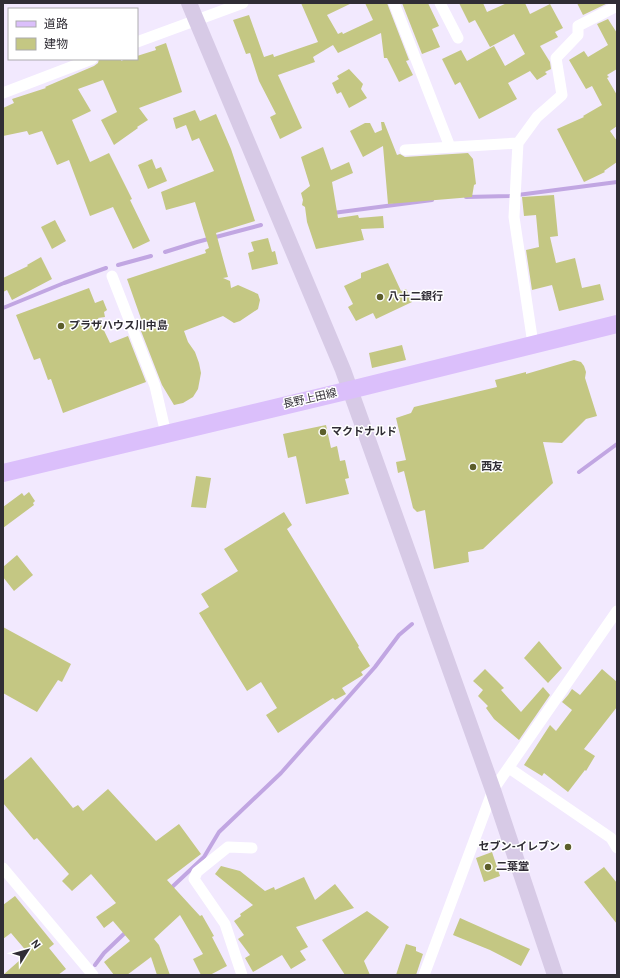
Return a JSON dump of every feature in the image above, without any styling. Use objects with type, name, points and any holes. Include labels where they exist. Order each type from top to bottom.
[{"type":"main road","name":"長野上田線","points":[[3,473],[617,324]]},
{"type":"street","points":[[189,3],[343,370],[493,790],[555,975]]},
{"type":"street","points":[[138,42],[243,3]]},
{"type":"street","points":[[394,3],[450,147]]},
{"type":"street","points":[[440,3],[458,38]]},
{"type":"street","points":[[533,344],[514,217],[518,143],[536,117],[562,95],[556,58],[578,35],[578,26],[616,9]]},
{"type":"street","points":[[3,93],[89,60]]},
{"type":"street","points":[[405,150],[518,143]]},
{"type":"street","points":[[112,276],[155,386],[166,434]]},
{"type":"street","points":[[424,975],[493,790],[617,611]]},
{"type":"street","points":[[509,768],[611,838],[617,848]]},
{"type":"street","points":[[242,975],[225,924],[194,880],[197,872],[228,847],[252,848]]},
{"type":"street","points":[[3,868],[93,975]]},
{"type":"building","points":[[301,3],[352,3],[327,15],[338,34],[342,32],[343,34],[373,20],[365,3],[387,3],[409,60],[406,61],[413,75],[399,82],[387,58],[384,58],[381,33],[338,53],[333,45],[313,57],[315,62],[278,75],[302,128],[280,139],[270,117],[276,114],[259,81],[250,53],[246,54],[233,20],[249,15],[264,57],[273,54],[274,57],[318,42]]},
{"type":"building","points":[[402,3],[428,3],[439,26],[432,29],[440,47],[422,54]]},
{"type":"building","points":[[459,3],[483,3],[487,12],[507,3],[525,3],[530,14],[550,4],[563,28],[555,32],[558,37],[540,46],[550,62],[551,69],[545,72],[547,74],[537,80],[530,71],[508,83],[517,99],[479,119],[460,82],[455,85],[442,59],[461,50],[467,61],[494,46],[505,66],[525,54],[514,34],[490,47],[475,20],[469,23]]},
{"type":"building","points":[[577,3],[608,3],[583,15]]},
{"type":"building","points":[[608,19],[617,33],[617,69],[607,75],[609,77],[607,78],[617,95],[617,126],[610,131],[617,141],[617,162],[604,171],[605,172],[584,182],[557,129],[584,117],[583,116],[602,105],[592,86],[586,89],[569,60],[584,51],[588,57],[608,45],[597,24]]},
{"type":"building","points":[[166,43],[182,92],[139,108],[148,120],[114,145],[101,120],[117,112],[103,80],[78,89],[91,111],[72,120],[90,162],[109,153],[132,199],[130,200],[150,241],[133,249],[113,207],[90,216],[69,160],[57,165],[42,131],[29,135],[27,131],[3,136],[3,108],[14,103],[12,99],[46,88],[45,87],[94,66],[98,63],[99,60],[138,60],[138,56],[156,50],[155,47]]},
{"type":"building","points":[[349,69],[363,84],[361,89],[367,98],[349,108],[341,92],[337,94],[332,83],[339,79],[337,76]]},
{"type":"building","points":[[195,110],[200,121],[216,114],[231,149],[255,221],[216,233],[228,277],[223,278],[230,281],[231,288],[238,285],[258,294],[260,300],[258,309],[240,321],[234,323],[223,316],[184,331],[188,342],[195,352],[201,373],[198,389],[193,397],[183,403],[174,405],[162,385],[141,331],[145,330],[127,279],[206,253],[205,250],[209,248],[195,202],[166,210],[161,192],[214,171],[199,138],[192,141],[186,125],[176,129],[173,118]]},
{"type":"building","points":[[381,122],[384,122],[397,155],[400,154],[405,157],[468,153],[473,159],[476,184],[474,185],[472,197],[388,204],[383,146],[363,157],[350,131],[365,123],[370,123],[375,133],[382,130]]},
{"type":"building","points":[[323,147],[331,170],[349,162],[353,173],[332,182],[338,218],[358,215],[359,218],[383,216],[384,228],[361,229],[364,240],[316,249],[307,222],[305,207],[302,205],[303,200],[301,193],[310,186],[301,157]]},
{"type":"building","points":[[152,159],[156,169],[161,167],[167,181],[148,189],[138,165]]},
{"type":"building","points":[[554,195],[558,236],[550,237],[556,263],[575,258],[582,288],[600,284],[604,300],[559,311],[552,285],[532,290],[526,250],[539,247],[536,215],[524,216],[522,197]]},
{"type":"building","points":[[55,220],[66,241],[52,249],[41,227]]},
{"type":"building","points":[[268,238],[272,252],[275,251],[278,264],[252,270],[248,253],[254,251],[251,242]]},
{"type":"building","points":[[41,257],[52,279],[12,300],[7,290],[3,292],[3,278],[28,266],[27,265]]},
{"type":"building","name":"八十二銀行","points":[[388,263],[401,291],[406,289],[412,302],[376,319],[373,313],[356,321],[348,307],[353,304],[344,286],[361,278],[361,273]]},
{"type":"building","points":[[89,288],[95,303],[103,300],[107,310],[104,312],[105,317],[98,318],[110,343],[128,336],[146,382],[63,413],[51,379],[48,380],[40,358],[34,360],[16,315]]},
{"type":"building","points":[[402,345],[406,360],[372,368],[369,353]]},
{"type":"building","name":"西友","points":[[574,360],[581,362],[584,366],[586,372],[585,378],[597,416],[586,419],[562,443],[543,442],[553,483],[483,549],[468,552],[469,562],[434,569],[425,510],[417,512],[413,508],[404,471],[398,473],[396,462],[406,460],[396,418],[411,413],[414,407],[497,387],[495,380],[526,372],[526,374]]},
{"type":"building","points":[[326,425],[331,448],[337,446],[340,461],[345,460],[349,478],[345,479],[349,494],[306,504],[296,456],[288,458],[283,434]]},
{"type":"building","points":[[196,476],[211,478],[206,508],[191,507]]},
{"type":"building","points":[[29,492],[35,501],[33,503],[34,505],[3,528],[3,507],[22,493],[24,496]]},
{"type":"building","points":[[284,512],[292,525],[287,529],[370,666],[361,672],[363,675],[342,688],[346,694],[335,700],[333,698],[278,733],[266,715],[277,708],[261,682],[247,691],[199,613],[209,607],[201,594],[238,571],[224,549]]},
{"type":"building","points":[[17,555],[33,575],[14,591],[3,577],[3,567]]},
{"type":"building","points":[[3,627],[71,664],[62,682],[58,680],[37,712],[3,693]]},
{"type":"building","points":[[539,641],[562,668],[548,683],[524,658]]},
{"type":"building","points":[[485,669],[504,688],[501,690],[521,712],[543,687],[550,695],[519,740],[494,719],[486,708],[488,706],[478,696],[483,690],[473,681]]},
{"type":"building","points":[[602,669],[617,682],[617,707],[584,749],[595,756],[586,771],[585,770],[568,792],[544,773],[542,776],[524,765],[550,725],[556,731],[572,710],[562,702],[572,689],[580,695]]},
{"type":"building","points":[[31,757],[73,808],[78,805],[83,811],[108,789],[156,841],[179,824],[201,854],[167,880],[200,916],[202,915],[214,936],[212,937],[227,966],[210,975],[201,975],[193,959],[203,954],[180,915],[154,939],[159,945],[170,975],[157,975],[151,957],[127,975],[114,975],[104,962],[130,941],[113,921],[104,928],[96,917],[116,903],[91,874],[72,891],[62,881],[69,874],[37,838],[34,840],[3,803],[3,781]]},
{"type":"building","name":"二葉堂","points":[[492,852],[500,876],[484,882],[476,858]]},
{"type":"building","points":[[221,866],[240,871],[265,891],[274,887],[275,890],[304,877],[315,900],[335,884],[354,908],[296,927],[308,947],[300,951],[306,960],[291,969],[282,955],[253,972],[245,958],[250,955],[238,939],[244,935],[234,921],[241,916],[240,914],[253,905],[215,874]]},
{"type":"building","points":[[604,867],[617,883],[617,924],[584,882]]},
{"type":"building","points":[[15,896],[54,944],[49,948],[66,969],[58,975],[3,975],[28,953],[11,933],[3,939],[3,905]]},
{"type":"building","points":[[367,911],[389,927],[364,961],[370,975],[345,975],[322,940]]},
{"type":"building","points":[[460,918],[530,949],[521,966],[490,950],[453,935]]},
{"type":"building","points":[[406,944],[416,947],[416,951],[423,954],[416,975],[396,975]]},
{"type":"waterway","points":[[466,197],[510,196],[617,182]]},
{"type":"waterway","points":[[333,213],[432,200]]},
{"type":"waterway","points":[[165,252],[261,225]]},
{"type":"waterway","points":[[118,265],[151,256]]},
{"type":"waterway","points":[[3,308],[64,283],[106,268]]},
{"type":"waterway","points":[[579,472],[617,444]]},
{"type":"waterway","points":[[170,889],[204,857],[219,832],[281,773],[375,667],[399,635],[412,624]]},
{"type":"waterway","points":[[95,965],[104,953],[128,930]]},
{"type":"place","name":"八十二銀行","points":[[380,297]]},
{"type":"place","name":"プラザハウス川中島","points":[[61,326]]},
{"type":"place","name":"マクドナルド","points":[[323,432]]},
{"type":"place","name":"西友","points":[[473,467]]},
{"type":"place","name":"セブン-イレブン","points":[[568,847]]},
{"type":"place","name":"二葉堂","points":[[488,867]]}]
